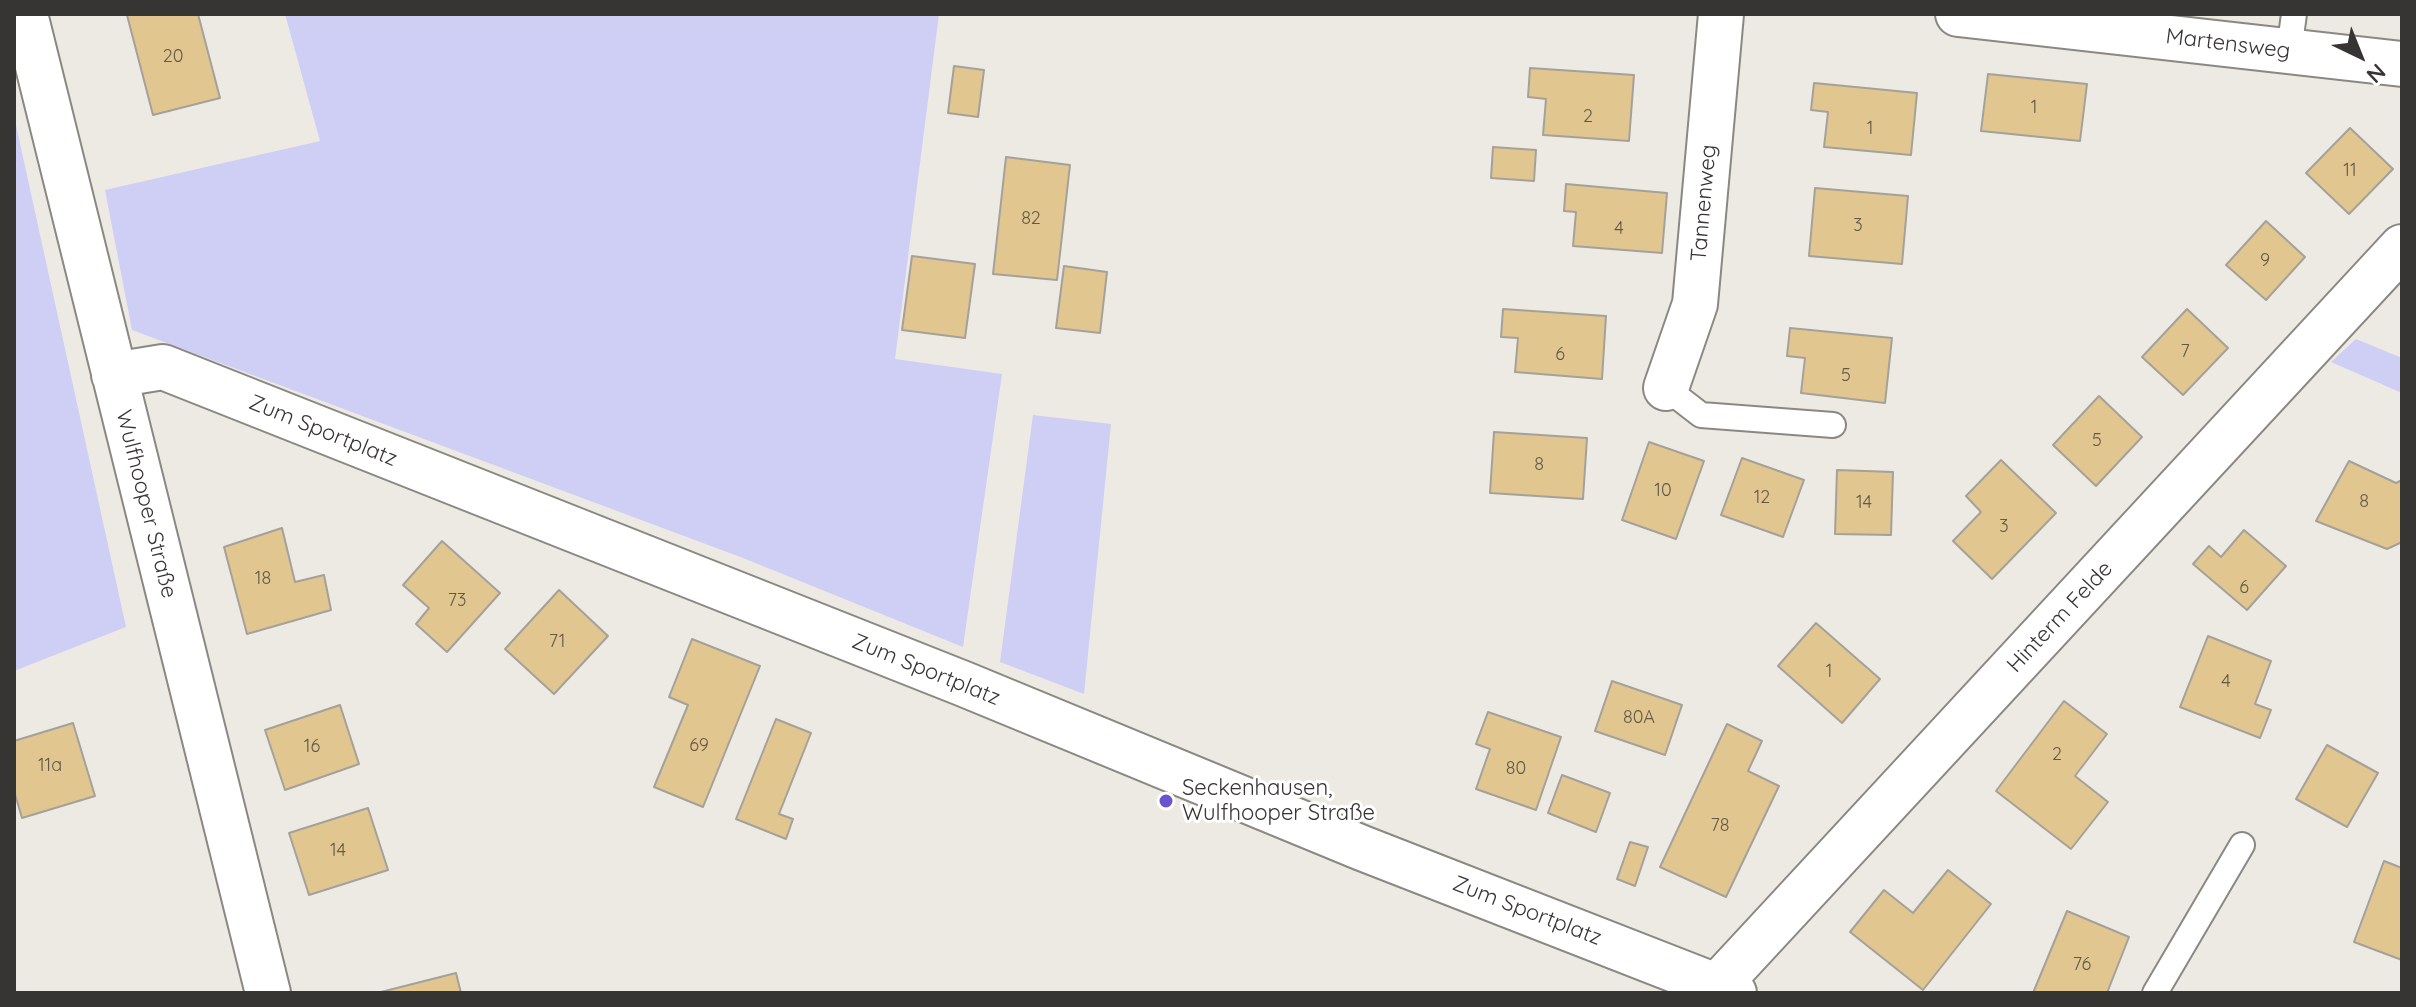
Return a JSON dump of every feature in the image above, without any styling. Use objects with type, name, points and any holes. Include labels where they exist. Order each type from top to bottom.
[{"type":"street","name":"Wulfhooper Straße","points":[[25,14],[268,993]]},
{"type":"street","name":"Tannenweg","points":[[1666,388],[1695,304],[1721,14]]},
{"type":"street","name":"Martensweg","points":[[1958,14],[2292,32],[2402,64]]},
{"type":"street","name":"Hinterm Felde","points":[[1726,990],[2402,247]]},
{"type":"street","name":"Zum Sportplatz","points":[[114,375],[163,367],[964,684],[1362,848],[1726,990]]},
{"type":"lane","points":[[1666,388],[1701,415],[1833,425]]},
{"type":"lane","points":[[2155,993],[2242,845]]},
{"type":"shaded area","points":[[285,14],[939,14],[895,359],[1002,374],[963,647],[743,558],[132,330],[105,190],[320,141]]},
{"type":"shaded area","points":[[14,116],[126,627],[14,671]]},
{"type":"shaded area","points":[[2356,339],[2402,358],[2402,393],[2331,362]]},
{"type":"shaded area","points":[[1033,415],[1111,424],[1084,694],[1000,662]]},
{"type":"building","points":[[198,14],[220,98],[153,115],[127,15]]},
{"type":"building","points":[[954,66],[984,70],[978,117],[948,113]]},
{"type":"building","points":[[1530,68],[1634,75],[1629,141],[1543,135],[1546,99],[1528,97]]},
{"type":"building","points":[[1988,74],[2087,84],[2080,141],[1981,131]]},
{"type":"building","points":[[1814,83],[1917,93],[1911,155],[1824,147],[1828,112],[1811,110]]},
{"type":"building","points":[[2350,128],[2393,169],[2349,214],[2306,173]]},
{"type":"building","points":[[1493,147],[1536,150],[1534,181],[1491,178]]},
{"type":"building","points":[[1006,157],[1070,165],[1057,280],[993,274]]},
{"type":"building","points":[[1566,184],[1667,193],[1662,253],[1573,246],[1576,212],[1564,211]]},
{"type":"building","points":[[1815,188],[1908,196],[1902,264],[1809,256]]},
{"type":"building","points":[[2266,221],[2305,257],[2266,300],[2226,265]]},
{"type":"building","points":[[912,256],[975,264],[965,338],[902,330]]},
{"type":"building","points":[[1064,266],[1107,272],[1100,333],[1056,328]]},
{"type":"building","points":[[1503,309],[1606,316],[1602,379],[1515,372],[1518,338],[1501,337]]},
{"type":"building","points":[[2187,309],[2228,348],[2183,395],[2142,357]]},
{"type":"building","points":[[1790,328],[1892,338],[1885,403],[1801,393],[1805,358],[1787,356]]},
{"type":"building","points":[[2099,396],[2142,437],[2096,486],[2053,445]]},
{"type":"building","points":[[1494,432],[1587,438],[1583,499],[1490,493]]},
{"type":"building","points":[[1649,442],[1704,461],[1676,539],[1622,520]]},
{"type":"building","points":[[1742,458],[1804,480],[1783,537],[1721,515]]},
{"type":"building","points":[[2001,460],[2056,513],[1992,579],[1953,541],[1981,512],[1966,496]]},
{"type":"building","points":[[2349,461],[2396,483],[2402,480],[2402,542],[2387,549],[2316,521]]},
{"type":"building","points":[[1837,470],[1893,472],[1891,535],[1835,534]]},
{"type":"building","points":[[282,528],[295,582],[324,575],[331,610],[247,634],[224,547]]},
{"type":"building","points":[[2244,530],[2286,566],[2247,610],[2193,564],[2209,546],[2221,557]]},
{"type":"building","points":[[442,541],[500,593],[447,652],[416,624],[429,608],[403,585]]},
{"type":"building","points":[[559,590],[608,636],[554,694],[505,649]]},
{"type":"building","points":[[1816,623],[1880,679],[1842,723],[1778,666]]},
{"type":"building","points":[[2208,636],[2271,661],[2255,704],[2271,710],[2260,738],[2180,707]]},
{"type":"building","points":[[692,639],[760,666],[703,807],[654,787],[688,705],[669,697]]},
{"type":"building","points":[[1612,681],[1682,705],[1665,755],[1595,731]]},
{"type":"building","points":[[2064,701],[2107,734],[2075,776],[2108,802],[2071,849],[1996,791]]},
{"type":"building","points":[[340,705],[359,764],[285,790],[265,730]]},
{"type":"building","points":[[1488,712],[1561,737],[1536,810],[1476,789],[1490,749],[1476,744]]},
{"type":"building","points":[[776,719],[811,733],[779,814],[793,819],[786,839],[736,819]]},
{"type":"building","points":[[73,723],[95,796],[22,818],[14,791],[14,741]]},
{"type":"building","points":[[1727,724],[1762,741],[1748,771],[1779,786],[1726,897],[1660,867]]},
{"type":"building","points":[[2327,745],[2378,773],[2347,827],[2296,799]]},
{"type":"building","points":[[1562,775],[1610,793],[1596,832],[1548,813]]},
{"type":"building","points":[[368,808],[388,870],[309,895],[289,833]]},
{"type":"building","points":[[1630,842],[1648,847],[1635,886],[1617,879]]},
{"type":"building","points":[[2384,861],[2402,868],[2402,960],[2354,942]]},
{"type":"building","points":[[1948,870],[1991,904],[1923,990],[1850,932],[1884,890],[1913,913]]},
{"type":"building","points":[[2067,911],[2129,937],[2107,993],[2033,993]]},
{"type":"building","points":[[456,973],[461,993],[377,993]]},
{"type":"place","name":"Seckenhausen, Wulfhooper Straße","points":[[1166,801]]}]
